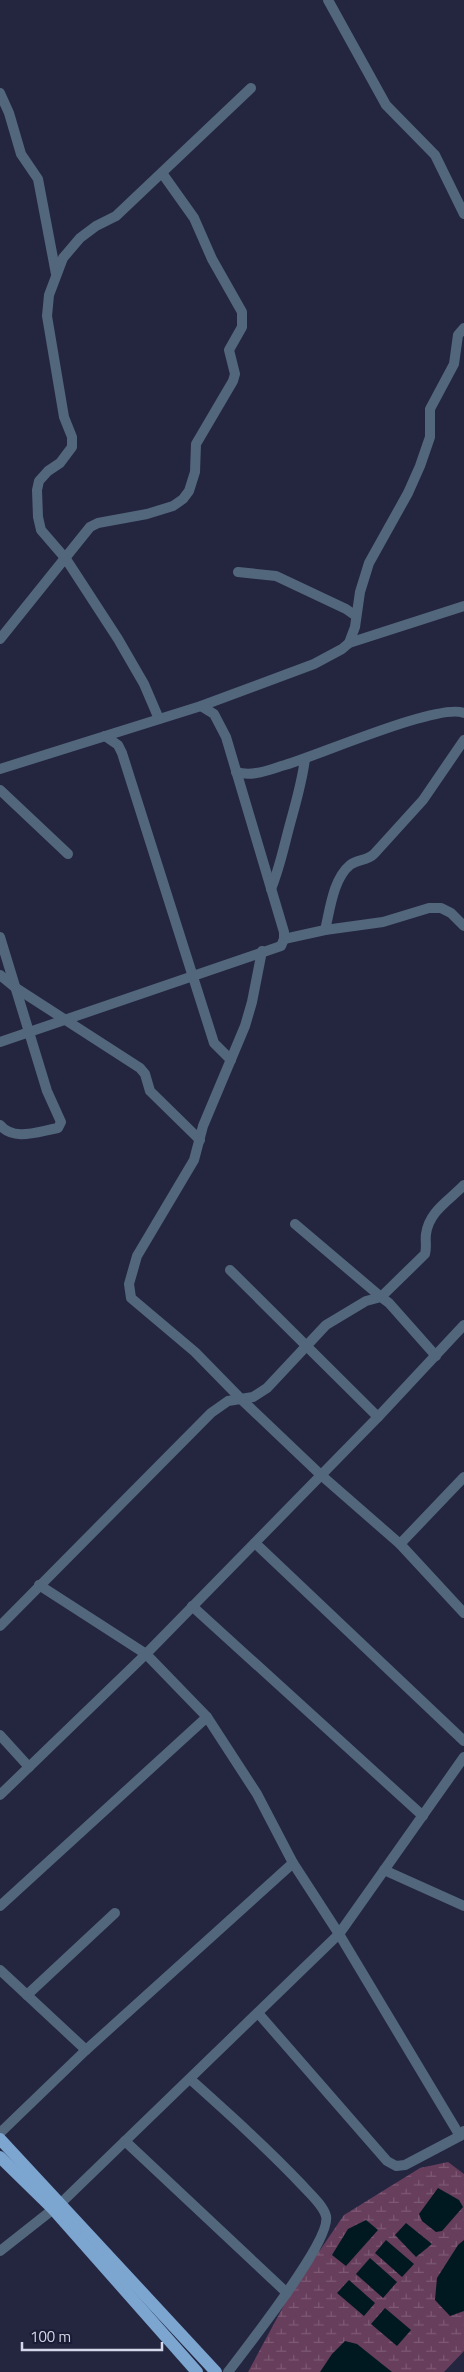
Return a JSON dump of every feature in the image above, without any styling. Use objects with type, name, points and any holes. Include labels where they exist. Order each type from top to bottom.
[{"type":"main road","points":[[0,2139],[197,2372]]},
{"type":"main road","points":[[0,2157],[57,2206],[216,2372]]},
{"type":"street","points":[[328,0],[386,105],[435,155],[464,214]]},
{"type":"street","points":[[159,719],[144,684],[118,639],[66,559],[41,530],[37,490],[39,481],[48,471],[60,463],[72,447],[72,437],[64,417],[47,316],[49,295],[63,258],[80,238],[96,226],[116,216],[251,88]]},
{"type":"street","points":[[0,93],[9,113],[20,154],[38,179],[56,277]]},
{"type":"street","points":[[0,639],[66,559],[84,534],[98,523],[147,514],[173,506],[183,499],[190,491],[195,472],[196,444],[233,381],[235,374],[230,350],[242,327],[242,312],[212,258],[194,218],[162,174]]},
{"type":"street","points":[[349,643],[355,627],[360,592],[369,563],[408,493],[420,466],[430,437],[430,409],[454,364],[458,335],[464,328]]},
{"type":"street","points":[[238,572],[276,576],[356,616]]},
{"type":"street","points":[[0,769],[201,706],[314,664],[342,649],[349,643],[464,606]]},
{"type":"street","points":[[0,1042],[30,1030],[281,946],[284,939],[271,889],[220,724],[214,714],[201,706]]},
{"type":"street","points":[[236,772],[254,774],[305,759],[409,720],[450,710],[464,713]]},
{"type":"street","points":[[105,736],[118,745],[122,753],[214,1043],[231,1060]]},
{"type":"street","points":[[325,930],[337,884],[345,870],[354,862],[369,859],[374,854],[423,800],[464,740]]},
{"type":"street","points":[[271,889],[282,862],[289,826],[301,786],[305,759]]},
{"type":"street","points":[[0,790],[68,854]]},
{"type":"street","points":[[284,939],[325,930],[383,922],[429,908],[442,908],[451,913],[464,926]]},
{"type":"street","points":[[0,937],[30,1030],[47,1091],[59,1118],[60,1125],[58,1128],[16,1136],[7,1132],[0,1125]]},
{"type":"street","points":[[262,951],[252,1002],[194,1160],[138,1256],[129,1291],[131,1298],[195,1352],[240,1399],[321,1475],[400,1544],[464,1613]]},
{"type":"street","points":[[0,975],[16,988],[140,1068],[145,1074],[150,1091],[200,1140]]},
{"type":"street","points":[[0,1626],[211,1412],[228,1401],[252,1397],[267,1388],[326,1325],[366,1301],[381,1297],[425,1254],[426,1235],[429,1224],[443,1203],[464,1185]]},
{"type":"street","points":[[295,1224],[389,1302],[436,1356]]},
{"type":"street","points":[[230,1270],[378,1417]]},
{"type":"street","points":[[0,1795],[146,1654],[378,1417],[464,1325]]},
{"type":"street","points":[[400,1544],[464,1477]]},
{"type":"street","points":[[255,1543],[464,1741]]},
{"type":"street","points":[[39,1585],[146,1654],[207,1717],[257,1794],[294,1863],[462,2133],[405,2165],[396,2166],[387,2161],[258,2013]]},
{"type":"street","points":[[192,1606],[422,1816]]},
{"type":"street","points":[[0,1906],[207,1717]]},
{"type":"street","points":[[0,1735],[28,1768]]},
{"type":"street","points":[[0,2251],[57,2206],[339,1934],[464,1758]]},
{"type":"street","points":[[0,2133],[86,2050],[294,1863]]},
{"type":"street","points":[[384,1870],[464,1906]]},
{"type":"street","points":[[27,1995],[115,1913]]},
{"type":"street","points":[[0,1970],[86,2050]]},
{"type":"street","points":[[190,2079],[270,2151],[314,2198],[326,2216],[326,2229],[287,2293],[228,2372]]},
{"type":"street","points":[[125,2141],[287,2293]]},
{"type":"green space","points":[[448,2162],[464,2174],[464,2351],[444,2372],[248,2372],[290,2294],[344,2215],[420,2168]]},
{"type":"water","points":[[438,2188],[459,2200],[463,2207],[442,2231],[436,2232],[422,2221],[419,2214]]},
{"type":"water","points":[[366,2220],[378,2230],[346,2266],[332,2255],[348,2229]]},
{"type":"water","points":[[406,2223],[432,2244],[416,2257],[395,2235]]},
{"type":"water","points":[[386,2240],[414,2264],[402,2277],[375,2253]]},
{"type":"water","points":[[464,2240],[464,2311],[450,2316],[435,2300],[437,2278],[458,2245]]},
{"type":"water","points":[[370,2258],[397,2282],[383,2298],[356,2274]]},
{"type":"water","points":[[349,2280],[375,2303],[364,2316],[337,2293]]},
{"type":"water","points":[[385,2308],[411,2330],[397,2346],[371,2324]]},
{"type":"water","points":[[345,2341],[357,2344],[392,2372],[320,2372],[332,2354]]}]
